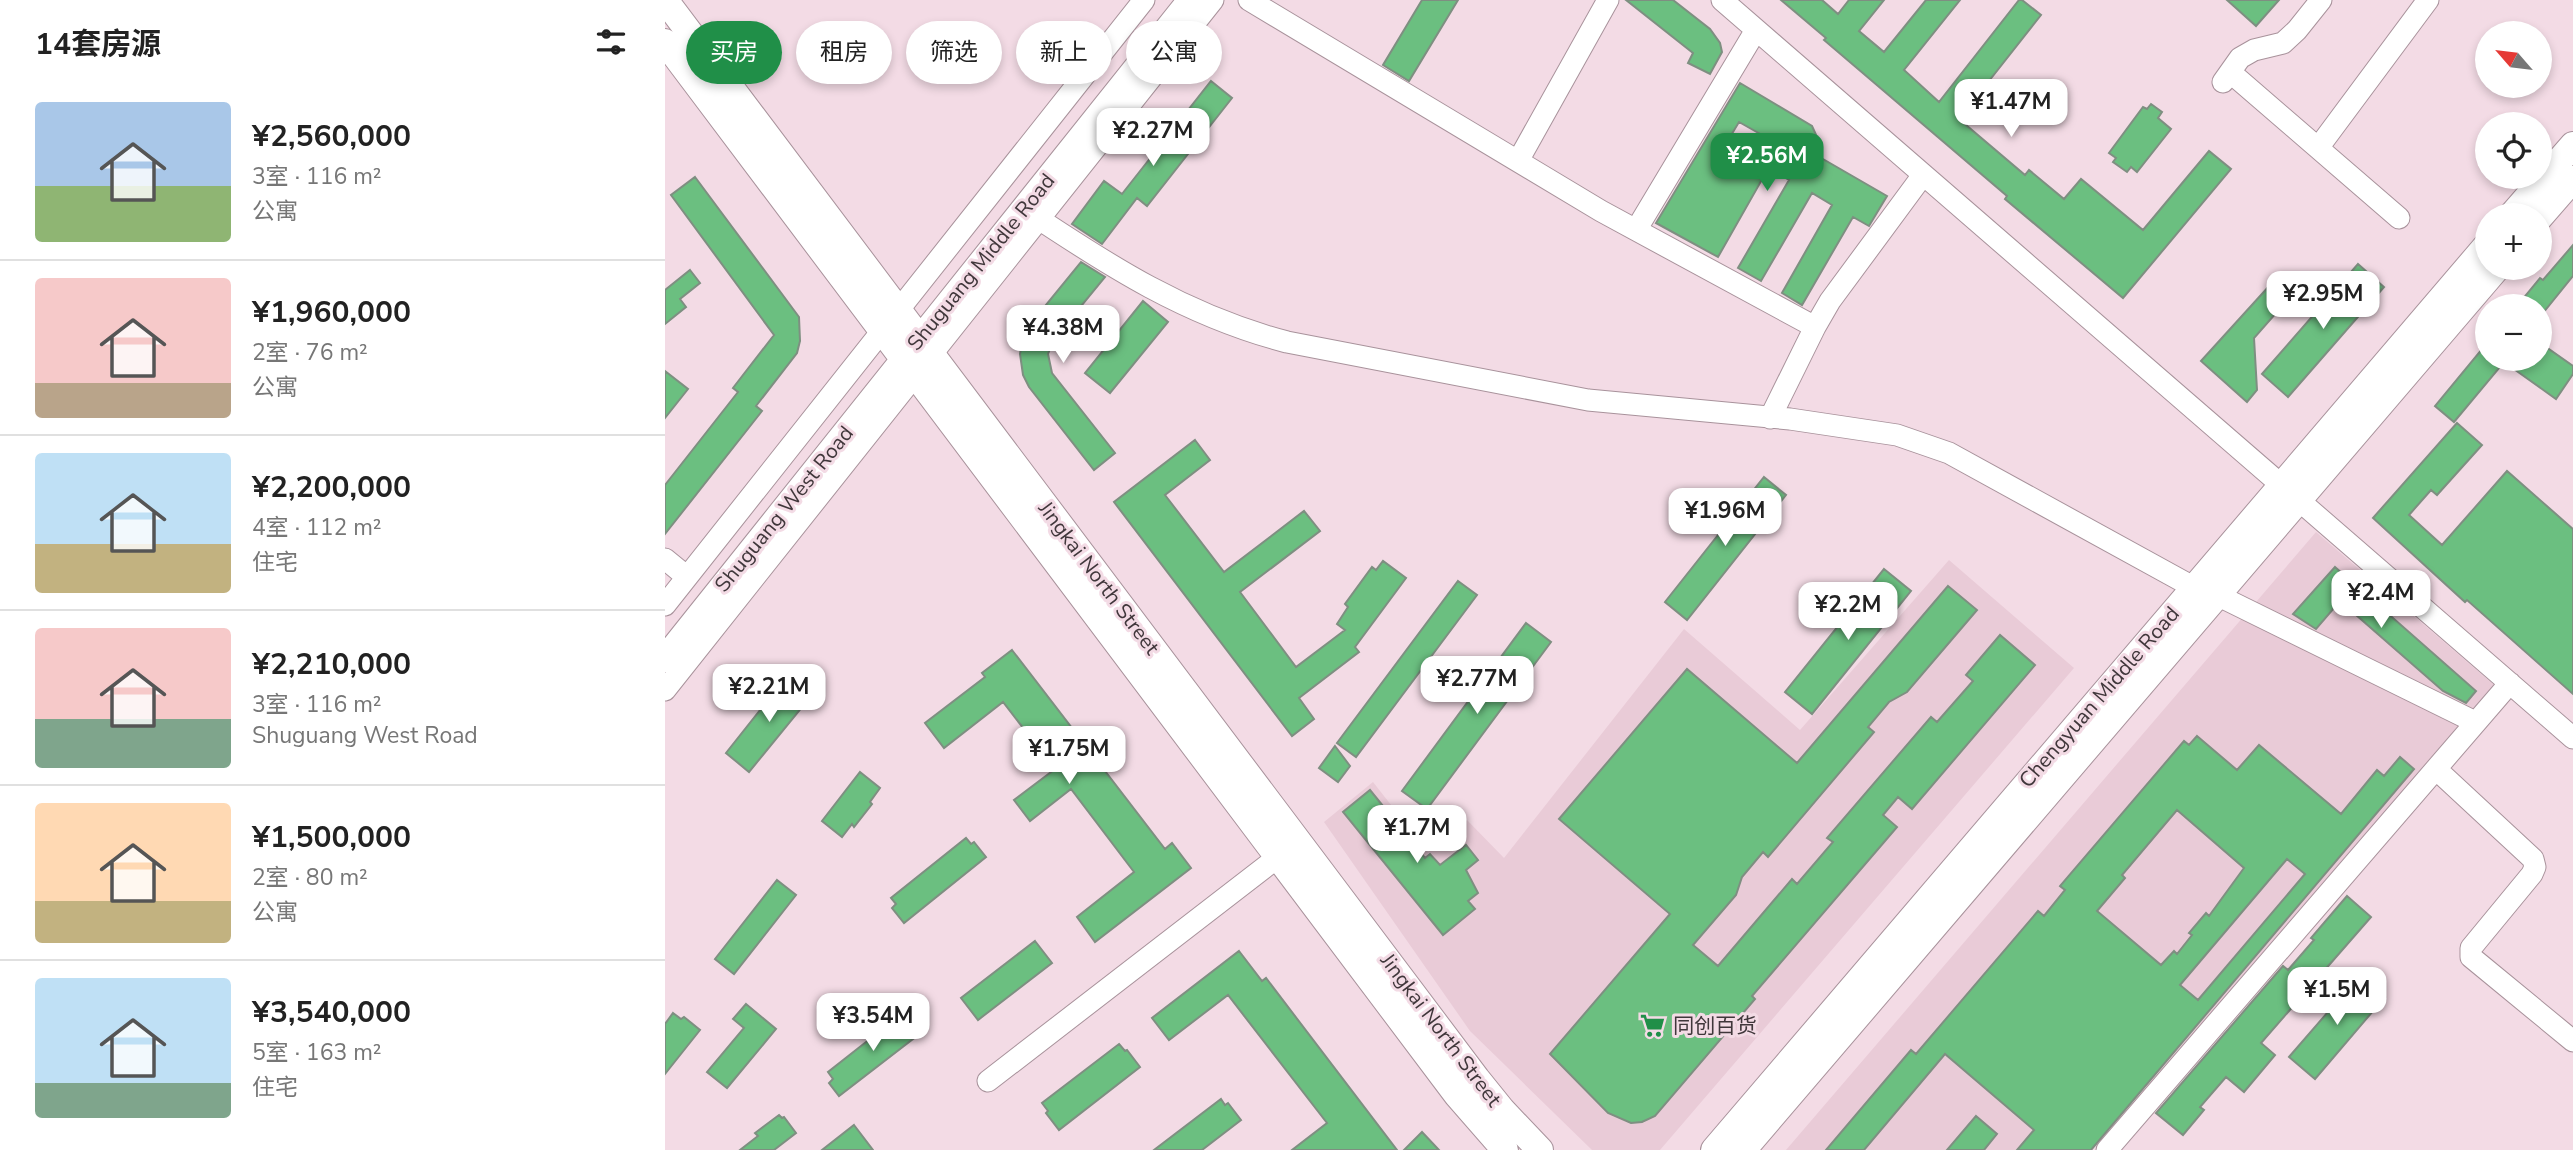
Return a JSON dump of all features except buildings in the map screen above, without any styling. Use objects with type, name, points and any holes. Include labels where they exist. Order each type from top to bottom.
[{"type":"main road","name":"Jingkai North Street","points":[[665,0],[1477,1079],[1540,1150]]},
{"type":"main road","name":"Shuguang Middle Road","points":[[898,354],[1171,0]]},
{"type":"main road","name":"Shuguang Middle Road","points":[[915,333],[1032,214],[1191,0]]},
{"type":"main road","name":"Jingkai North Street","points":[[665,42],[1457,1095],[1504,1150]]},
{"type":"main road","points":[[2522,203],[2573,145]]},
{"type":"main road","points":[[2552,203],[2573,179]]},
{"type":"main road","name":"Chengyuan Middle Road","points":[[2290,493],[2475,260]]},
{"type":"main road","name":"Chengyuan Middle Road","points":[[1714,1150],[2290,493],[2486,280]]},
{"type":"main road","name":"Shuguang West Road","points":[[665,633],[898,354]]},
{"type":"main road","name":"Shuguang West Road","points":[[665,659],[898,354]]},
{"type":"main road","name":"Chengyuan Middle Road","points":[[1743,1150],[2205,591]]},
{"type":"street","points":[[665,690],[1145,0]]},
{"type":"street","points":[[1213,0],[1032,214],[1136,280],[1177,303],[1242,330],[1287,342],[1588,400],[1770,418],[1897,435],[1949,453],[2205,591],[2473,721]]},
{"type":"street","points":[[1249,0],[1636,230],[1815,327]]},
{"type":"street","points":[[1518,161],[1608,0]]},
{"type":"street","points":[[1722,0],[2510,683],[2571,732]]},
{"type":"street","points":[[2321,0],[2283,43],[2254,50],[2240,58],[2226,78],[2318,148],[2399,218]]},
{"type":"street","points":[[2318,148],[2428,0]]},
{"type":"street","points":[[1636,230],[1756,30]]},
{"type":"street","points":[[1770,418],[1815,327],[1869,247],[1923,175]]},
{"type":"street","points":[[665,605],[687,577],[898,354]]},
{"type":"street","points":[[665,559],[687,577]]},
{"type":"street","points":[[2107,1150],[2510,683]]},
{"type":"street","points":[[2436,769],[2533,859],[2535,867],[2470,948],[2471,957],[2573,1041]]},
{"type":"street","points":[[988,1081],[1278,857]]},
{"type":"shaded area","points":[[2316,532],[2494,685],[2092,1150],[1786,1150]]},
{"type":"shaded area","points":[[1949,560],[2074,668],[1660,1150],[1592,1150],[1470,1031],[1324,822],[1373,782],[1428,852],[1467,820],[1504,858],[1684,629],[1800,730]]},
{"type":"place","name":"同创百货","points":[[1653,1026]]}]
